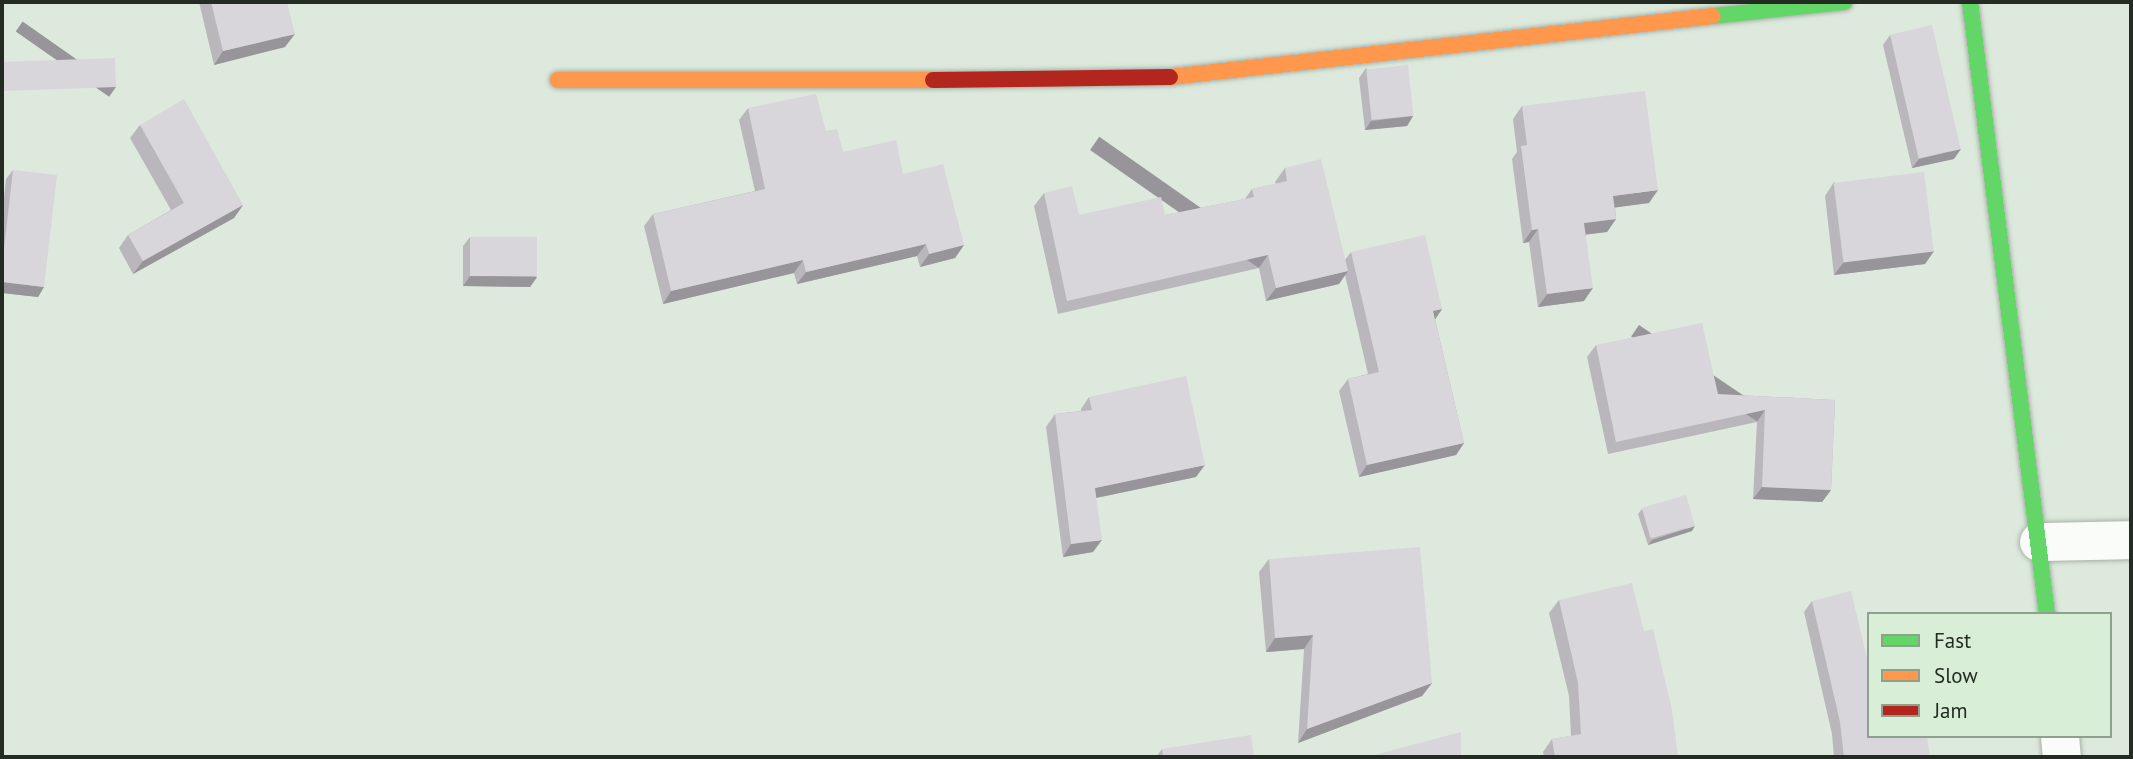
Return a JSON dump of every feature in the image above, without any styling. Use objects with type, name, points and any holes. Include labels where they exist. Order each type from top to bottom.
[{"type":"street","points":[[558,80],[1139,80],[1844,2]]},
{"type":"street","points":[[1970,2],[2047,612]]},
{"type":"street","points":[[2039,541],[2131,540]]},
{"type":"street","points":[[2060,738],[2062,757]]},
{"type":"building","points":[[211,2],[287,2],[295,34],[223,51]]},
{"type":"building","points":[[1932,25],[1961,149],[1919,158],[1890,35]]},
{"type":"building","points":[[115,58],[116,87],[3,91],[2,62]]},
{"type":"building","points":[[1408,65],[1413,116],[1372,120],[1366,69]]},
{"type":"building","points":[[1645,91],[1658,190],[1613,196],[1616,219],[1584,223],[1593,288],[1547,294],[1538,229],[1532,230],[1521,146],[1527,145],[1522,106]]},
{"type":"building","points":[[816,94],[826,131],[837,129],[843,152],[896,140],[903,174],[943,164],[964,245],[929,254],[926,244],[806,272],[803,260],[671,291],[653,214],[765,189],[748,108]]},
{"type":"building","points":[[184,99],[243,205],[143,261],[128,235],[184,203],[140,125]]},
{"type":"building","points":[[1321,159],[1348,271],[1276,288],[1268,255],[1067,301],[1044,193],[1072,186],[1079,215],[1161,197],[1165,215],[1254,197],[1252,189],[1287,181],[1285,168]]},
{"type":"building","points":[[13,170],[57,175],[44,287],[2,282]]},
{"type":"building","points":[[1924,172],[1934,251],[1843,262],[1834,183]]},
{"type":"building","points":[[1425,235],[1442,309],[1433,311],[1464,443],[1367,465],[1348,379],[1379,372],[1351,252]]},
{"type":"building","points":[[470,237],[537,237],[537,276],[470,276]]},
{"type":"building","points":[[1702,323],[1718,394],[1835,400],[1831,490],[1762,487],[1765,410],[1616,442],[1596,345]]},
{"type":"building","points":[[1186,376],[1205,465],[1095,488],[1102,540],[1071,544],[1055,414],[1092,410],[1089,397]]},
{"type":"building","points":[[1686,495],[1695,526],[1651,538],[1642,508]]},
{"type":"building","points":[[1420,547],[1432,683],[1307,729],[1313,635],[1275,638],[1269,559]]},
{"type":"building","points":[[1632,583],[1644,631],[1653,629],[1672,710],[1678,757],[1555,757],[1552,739],[1581,734],[1578,683],[1559,600]]},
{"type":"building","points":[[1851,591],[1867,659],[1867,738],[1927,738],[1930,757],[1844,757],[1840,722],[1812,601]]},
{"type":"building","points":[[1461,732],[1461,757],[1367,757]]},
{"type":"building","points":[[1251,735],[1254,757],[1163,757],[1162,749]]},
{"type":"traffic: fast","points":[[1713,16],[1844,2]]},
{"type":"traffic: fast","points":[[1970,2],[2047,612]]},
{"type":"traffic: slow","points":[[1170,77],[1713,16]]},
{"type":"traffic: slow","points":[[558,80],[933,80]]},
{"type":"traffic: jam","points":[[933,80],[1170,77]]}]
